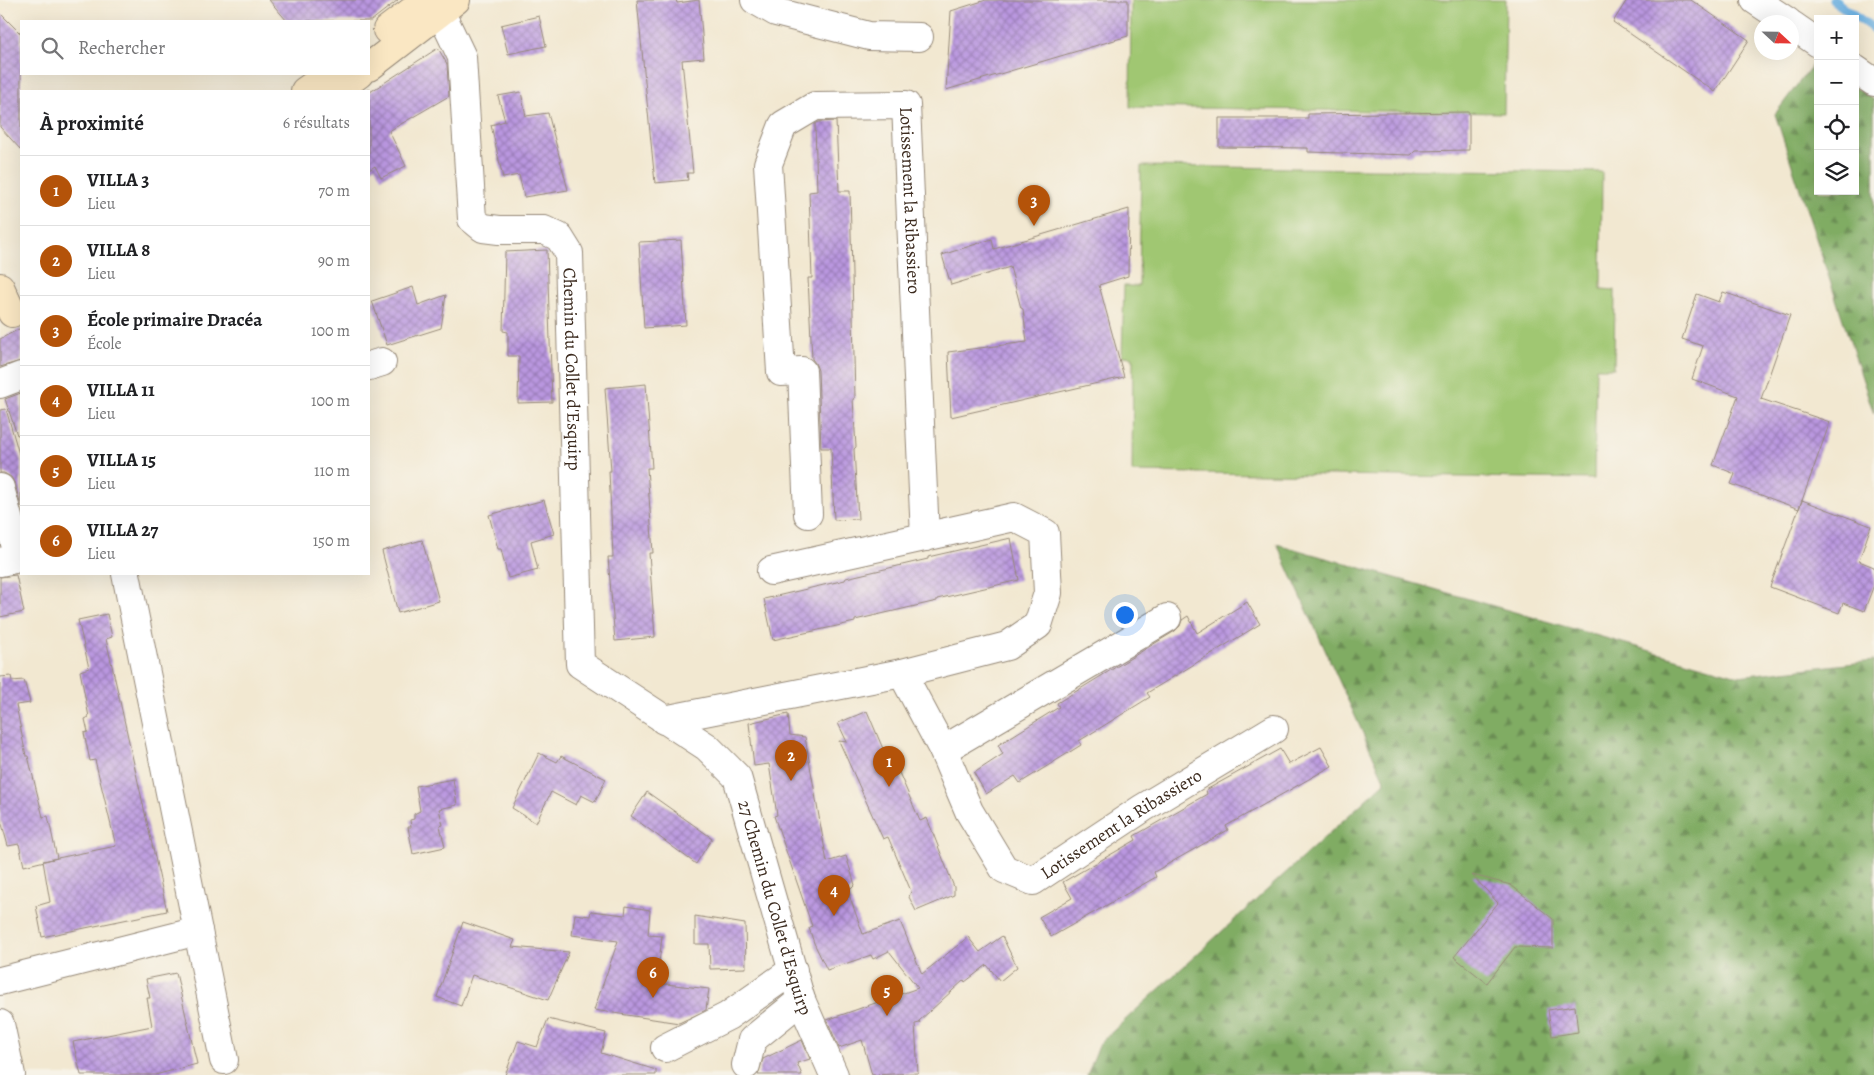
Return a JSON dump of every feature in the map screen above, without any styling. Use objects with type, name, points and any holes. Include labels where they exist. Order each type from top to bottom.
[{"type":"street","points":[[755,0],[776,12],[869,36],[919,37]]},
{"type":"street","points":[[1755,0],[1778,15]]},
{"type":"street","points":[[370,43],[412,11],[437,3]]},
{"type":"street","points":[[370,66],[437,3]]},
{"type":"street","name":"Chemin du Collet d'Esquirp","points":[[437,3],[462,57],[472,219],[483,228],[544,230],[560,237],[569,253],[580,664],[706,748]]},
{"type":"street","points":[[1799,30],[1814,40]]},
{"type":"street","points":[[1859,72],[1874,82]]},
{"type":"street","points":[[306,90],[328,75]]},
{"type":"street","points":[[337,90],[358,75]]},
{"type":"street","name":"Lotissement la Ribassiero","points":[[808,514],[802,371],[781,372],[768,164],[783,125],[816,106],[906,105],[925,537]]},
{"type":"street","points":[[11,314],[0,286],[20,277]]},
{"type":"street","points":[[0,384],[20,376]]},
{"type":"street","points":[[0,488],[9,560]]},
{"type":"street","points":[[664,720],[902,673],[1007,646],[1038,625],[1048,593],[1045,533],[1014,517],[771,571]]},
{"type":"street","points":[[126,575],[224,1060]]},
{"type":"street","points":[[943,750],[1167,618]]},
{"type":"street","name":"Lotissement la Ribassiero","points":[[902,673],[943,750],[969,811],[1004,869],[1033,881],[1143,808],[1274,729]]},
{"type":"street","name":"27 Chemin du Collet d'Esquirp","points":[[706,748],[737,777],[801,1000],[834,1075]]},
{"type":"street","points":[[0,981],[198,931]]},
{"type":"street","points":[[665,1048],[728,1016],[793,970]]},
{"type":"street","points":[[746,1065],[752,1040],[801,1000]]},
{"type":"street","points":[[0,1024],[10,1075]]},
{"type":"green space","points":[[1131,0],[1506,0],[1504,113],[1130,107]]},
{"type":"green space","points":[[1814,63],[1814,195],[1859,195],[1859,90],[1874,100],[1874,414],[1775,114]]},
{"type":"green space","points":[[1141,166],[1602,172],[1601,289],[1615,290],[1614,368],[1596,368],[1594,479],[1132,472],[1133,357],[1122,356],[1124,286],[1139,286]]},
{"type":"green space","points":[[1277,544],[1738,676],[1874,661],[1874,1075],[1087,1075],[1100,1043],[1385,782]]},
{"type":"building","points":[[269,0],[398,0],[371,21],[286,20]]},
{"type":"building","points":[[637,0],[676,0],[677,3],[699,0],[704,58],[682,60],[693,173],[687,173],[688,180],[655,183]]},
{"type":"building","points":[[986,0],[1128,0],[1128,36],[946,90],[951,11]]},
{"type":"building","points":[[1627,0],[1691,0],[1749,40],[1715,92],[1613,22]]},
{"type":"building","points":[[0,13],[20,33],[20,149],[0,127]]},
{"type":"building","points":[[539,16],[546,46],[508,54],[501,25]]},
{"type":"building","points":[[438,48],[447,64],[449,96],[389,131],[406,166],[381,178],[375,166],[370,169],[370,92]]},
{"type":"building","points":[[521,92],[526,116],[548,113],[568,190],[524,197],[519,175],[503,178],[491,125],[505,121],[498,96]]},
{"type":"building","points":[[1469,112],[1469,150],[1415,151],[1411,155],[1308,152],[1308,148],[1219,147],[1219,118],[1308,118],[1308,114]]},
{"type":"building","points":[[836,121],[839,191],[850,191],[855,398],[853,399],[856,447],[854,449],[858,519],[834,520],[831,448],[821,448],[818,370],[812,359],[808,278],[812,278],[809,192],[817,191],[815,124]]},
{"type":"building","points":[[1129,209],[1128,276],[1099,285],[1124,377],[951,417],[948,352],[1027,342],[1023,309],[1021,308],[1010,267],[951,285],[942,255],[992,239],[994,249]]},
{"type":"building","points":[[681,240],[686,325],[644,328],[639,242]]},
{"type":"building","points":[[547,250],[552,402],[518,403],[519,356],[508,356],[508,332],[503,331],[505,252]]},
{"type":"building","points":[[413,287],[418,305],[446,295],[441,328],[387,345],[372,301]]},
{"type":"building","points":[[1723,292],[1790,315],[1761,399],[1830,422],[1799,509],[1731,484],[1735,474],[1713,465],[1738,396],[1692,379],[1703,346],[1682,339],[1697,294],[1719,302]]},
{"type":"building","points":[[20,329],[20,361],[0,367],[0,339]]},
{"type":"building","points":[[646,384],[652,468],[647,468],[653,553],[649,553],[655,637],[615,641],[608,557],[613,557],[609,471],[611,471],[605,388]]},
{"type":"building","points":[[20,393],[20,434],[17,435],[5,399]]},
{"type":"building","points":[[6,409],[20,458],[20,503],[15,484],[11,477],[0,473],[0,410]]},
{"type":"building","points":[[544,500],[554,534],[531,541],[538,570],[508,578],[501,549],[498,549],[489,515]]},
{"type":"building","points":[[1802,500],[1871,526],[1859,561],[1874,567],[1874,585],[1864,611],[1843,603],[1839,613],[1770,587]]},
{"type":"building","points":[[1011,538],[1019,580],[855,620],[855,622],[773,640],[764,599]]},
{"type":"building","points":[[422,540],[439,601],[398,613],[382,551]]},
{"type":"building","points":[[16,575],[24,612],[0,617],[0,577]]},
{"type":"building","points":[[1247,602],[1260,624],[1147,693],[1150,697],[1079,741],[1081,745],[1020,783],[1015,776],[986,794],[974,773],[1003,754],[998,745],[1059,707],[1057,703],[1175,631],[1180,626],[1182,620],[1188,616],[1197,633]]},
{"type":"building","points":[[107,614],[112,637],[106,639],[167,911],[42,937],[36,906],[50,902],[43,861],[116,846],[95,760],[90,761],[84,733],[88,732],[85,719],[89,717],[80,671],[89,668],[78,620]]},
{"type":"building","points":[[11,676],[12,681],[24,680],[30,703],[16,705],[26,756],[28,756],[43,817],[48,816],[57,858],[24,866],[19,844],[8,846],[0,817],[0,677]]},
{"type":"building","points":[[867,711],[892,770],[897,768],[920,821],[927,818],[954,887],[954,895],[916,911],[909,897],[911,891],[888,837],[883,839],[839,741],[847,742],[838,723]]},
{"type":"building","points":[[788,714],[790,735],[805,737],[827,862],[846,856],[855,885],[848,892],[863,934],[900,921],[922,974],[968,937],[980,952],[1002,936],[1017,967],[1000,981],[987,965],[965,982],[964,980],[919,1021],[920,1023],[915,1024],[918,1073],[872,1075],[862,1040],[839,1048],[827,1020],[918,988],[889,951],[873,959],[871,955],[827,970],[814,943],[809,928],[812,926],[774,816],[777,815],[769,764],[754,766],[749,723]]},
{"type":"building","points":[[1321,747],[1332,766],[1226,826],[1228,830],[1154,872],[1156,877],[1051,937],[1039,917],[1072,898],[1063,882],[1136,840],[1134,836],[1207,794],[1206,790],[1280,749],[1289,764]]},
{"type":"building","points":[[539,753],[557,762],[561,756],[606,779],[595,802],[581,795],[576,805],[551,792],[536,823],[512,808]]},
{"type":"building","points":[[453,779],[457,805],[439,809],[443,825],[440,826],[445,847],[413,854],[408,827],[411,827],[410,820],[414,819],[414,814],[420,811],[416,786]]},
{"type":"building","points":[[647,792],[712,838],[696,864],[631,816]]},
{"type":"building","points":[[1472,875],[1511,885],[1553,919],[1553,948],[1515,947],[1487,983],[1454,957],[1498,903]]},
{"type":"building","points":[[626,906],[650,910],[648,935],[662,936],[657,983],[709,989],[706,1010],[679,1023],[594,1010],[618,941],[572,935],[575,914],[590,916],[591,911],[625,915]]},
{"type":"building","points":[[695,916],[745,924],[746,968],[710,969],[709,944],[695,944]]},
{"type":"building","points":[[463,922],[515,940],[512,947],[569,952],[548,1000],[472,975],[461,1006],[437,997]]},
{"type":"building","points":[[176,973],[197,1064],[155,1075],[81,1075],[73,1042],[152,1026],[147,998],[150,998],[146,979]]},
{"type":"building","points":[[1575,1006],[1578,1032],[1552,1036],[1548,1010]]},
{"type":"building","points":[[548,1019],[606,1033],[601,1053],[656,1070],[656,1075],[505,1075],[518,1041],[537,1047]]},
{"type":"building","points":[[802,1040],[810,1059],[797,1063],[802,1075],[758,1075],[763,1059]]},
{"type":"waterway","points":[[1833,0],[1874,29]]},
{"type":"place","name":"École primaire Dracéa","points":[[1034,226]]},
{"type":"place","name":"VILLA 8","points":[[791,781]]},
{"type":"place","name":"VILLA 3","points":[[889,787]]},
{"type":"place","name":"VILLA 11","points":[[834,916]]},
{"type":"place","name":"VILLA 27","points":[[653,998]]},
{"type":"place","name":"VILLA 15","points":[[887,1016]]}]
